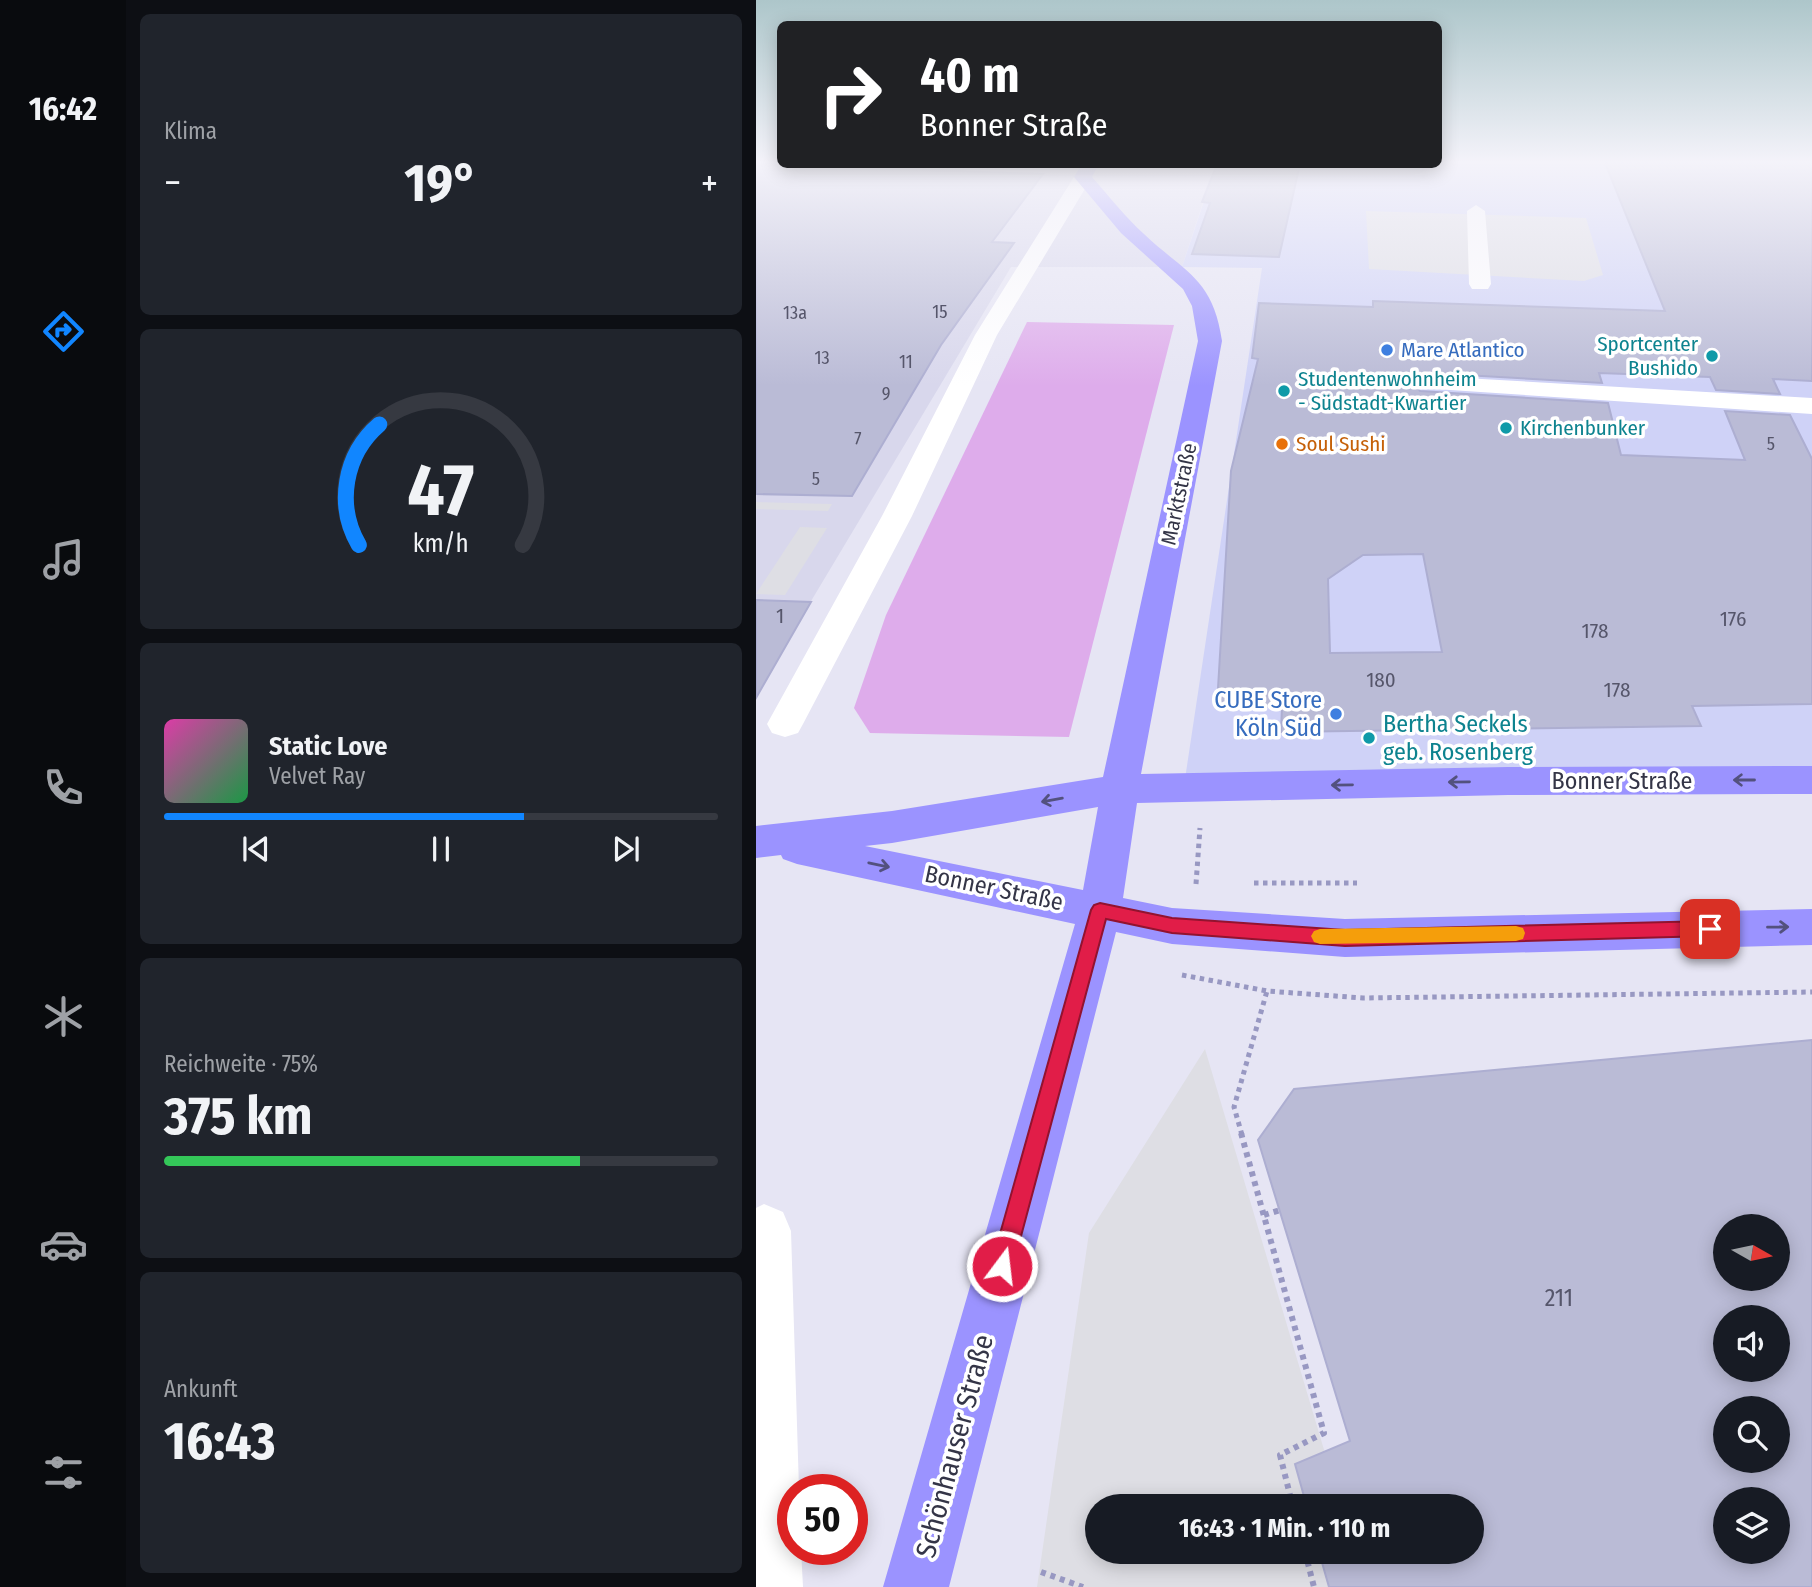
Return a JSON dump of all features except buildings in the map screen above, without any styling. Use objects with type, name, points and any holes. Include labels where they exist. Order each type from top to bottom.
[{"type":"main road","name":"Marktstraße","points":[[1110,857],[1119,789],[1210,341],[1208,316],[1196,290],[1184,275],[1138,237]]},
{"type":"main road","name":"Bonner Straße","points":[[760,841],[892,827],[1119,789],[1508,781],[1812,780]]},
{"type":"main road","name":"Bonner Straße","points":[[760,841],[1172,926],[1345,938],[1812,927]]},
{"type":"main road","name":"Schönhauser Straße","points":[[916,1587],[1100,910],[1110,857]]},
{"type":"street","name":"Marktstraße","points":[[785,724],[897,516],[986,335],[1046,237]]},
{"type":"street","points":[[1477,237],[1480,284]]},
{"type":"street","points":[[1429,383],[1812,406]]},
{"type":"street","points":[[764,1231],[770,1587]]},
{"type":"path","points":[[1247,883],[1357,883]]},
{"type":"path","points":[[1197,884],[1209,884]]},
{"type":"path","points":[[1174,973],[1267,991],[1363,998],[1812,992]]},
{"type":"path","points":[[1267,991],[1234,1107],[1324,1433],[1280,1455],[1290,1494]]},
{"type":"path","points":[[1264,1215],[1280,1210]]},
{"type":"path","points":[[1308,1564],[1314,1587]]},
{"type":"path","points":[[1041,1572],[1083,1587]]},
{"type":"shaded area","points":[[756,237],[1192,237],[1182,267],[1011,267],[756,693]]},
{"type":"shaded area","points":[[1192,237],[1812,237],[1812,767],[1185,779],[1262,268],[1182,267]]},
{"type":"shaded area","points":[[1367,237],[1592,237],[1603,275],[1584,281],[1369,269]]},
{"type":"shaded area","points":[[1027,322],[1174,325],[1069,737],[870,733],[854,708],[886,615]]},
{"type":"shaded area","points":[[756,502],[832,504],[828,511],[756,509]]},
{"type":"shaded area","points":[[800,527],[827,528],[785,595],[756,594]]},
{"type":"shaded area","points":[[1205,1049],[1337,1494],[1085,1494],[1085,1564],[1358,1564],[1365,1587],[1037,1587],[1089,1233]]},
{"type":"slow traffic","points":[[1320,936],[1345,938],[1516,933]]},
{"type":"place","name":"Mare Atlantico","points":[[1387,350]]},
{"type":"place","name":"Sportcenter Bushido","points":[[1712,356]]},
{"type":"place","name":"Studentenwohnheim - Südstadt-Kwartier","points":[[1284,391]]},
{"type":"place","name":"Kirchenbunker","points":[[1506,428]]},
{"type":"place","name":"Soul Sushi","points":[[1282,444]]},
{"type":"place","name":"CUBE Store Köln Süd","points":[[1336,714]]},
{"type":"place","name":"Bertha Seckels geb. Rosenberg","points":[[1369,738]]},
{"type":"route","points":[[1002,1266],[1100,910],[1172,926],[1345,938],[1710,929]]}]
